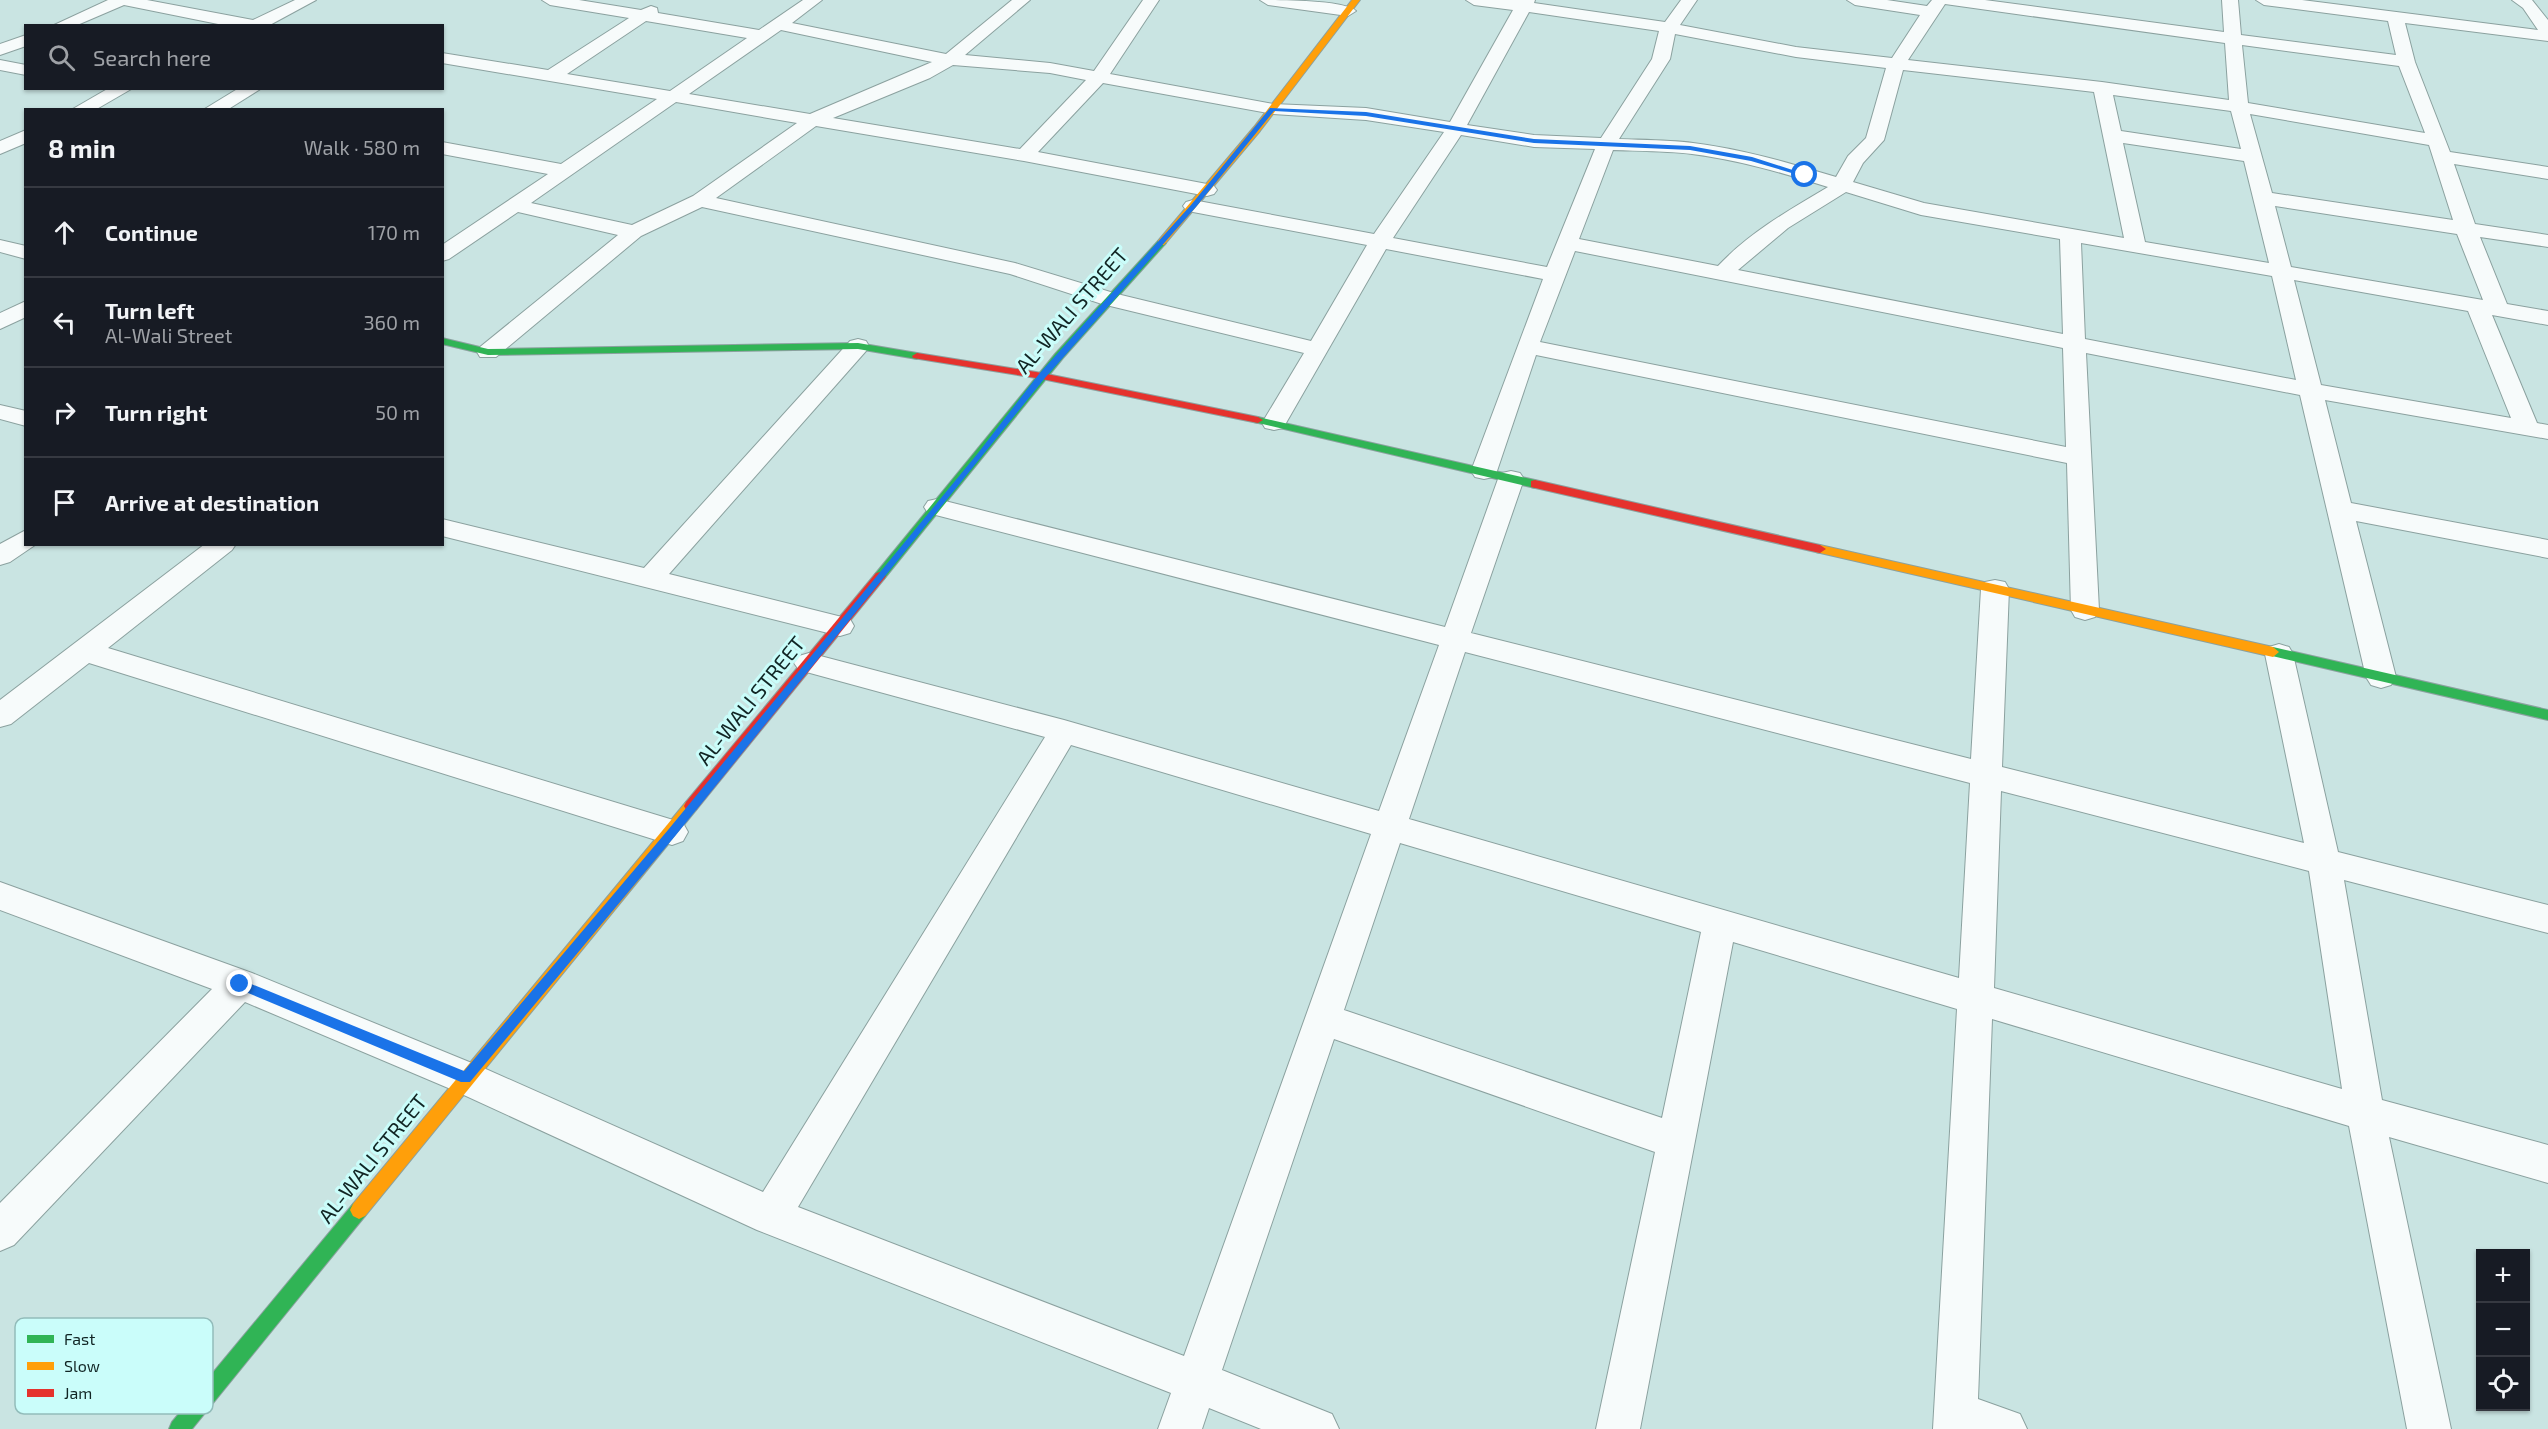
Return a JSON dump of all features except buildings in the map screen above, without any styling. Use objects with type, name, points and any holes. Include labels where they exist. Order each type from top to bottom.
[{"type":"main road","name":"AL-WALI STREET","points":[[213,1387],[466,1078],[672,832],[1042,376],[1207,190],[1352,6]]},
{"type":"main road","points":[[444,342],[488,352],[858,346],[1042,376],[1274,423],[2548,715]]},
{"type":"main road","name":"AL-WALI STREET","points":[[179,1429],[191,1414]]},
{"type":"street","points":[[65,24],[122,0],[250,24]]},
{"type":"street","points":[[257,24],[308,0]]},
{"type":"street","points":[[550,0],[763,36]]},
{"type":"street","points":[[444,252],[814,0]]},
{"type":"street","points":[[488,352],[634,232],[700,200],[814,119],[924,74],[949,60],[1022,0]]},
{"type":"street","points":[[1024,155],[1099,77],[1151,0]]},
{"type":"street","points":[[1268,0],[1352,6]]},
{"type":"street","points":[[1474,0],[1525,4],[1625,19],[1796,52],[2188,98],[2548,173]]},
{"type":"street","points":[[1180,1429],[1455,639],[1527,346],[1606,145],[1661,59],[1668,29],[1689,0]]},
{"type":"street","points":[[1858,0],[1937,6]]},
{"type":"street","points":[[1949,0],[2406,62]]},
{"type":"street","points":[[2230,0],[2235,38],[2239,108],[2253,156],[2381,677]]},
{"type":"street","points":[[2264,0],[2548,34]]},
{"type":"street","points":[[2520,0],[2529,5],[2548,34]]},
{"type":"street","points":[[1274,423],[1380,242],[1455,130],[1525,4]]},
{"type":"street","points":[[553,75],[661,5]]},
{"type":"street","points":[[1724,272],[1742,254],[1781,224],[1841,187],[1855,160],[1875,140],[1896,65],[1914,35],[1937,6]]},
{"type":"street","points":[[2395,17],[2406,62],[2440,149],[2488,308],[2537,430]]},
{"type":"street","points":[[780,25],[949,60],[1012,64],[1099,77],[1273,109],[1366,114],[1534,141],[1690,148],[1723,153],[1777,165],[1841,187],[1921,209],[2548,318]]},
{"type":"street","points":[[0,50],[24,41]]},
{"type":"street","points":[[444,58],[1024,155],[1207,190]]},
{"type":"street","points":[[0,64],[24,70]]},
{"type":"street","points":[[2102,87],[2136,247]]},
{"type":"street","points":[[84,108],[116,90]]},
{"type":"street","points":[[221,108],[250,90]]},
{"type":"street","points":[[2113,136],[2253,156]]},
{"type":"street","points":[[0,148],[24,137]]},
{"type":"street","points":[[444,148],[565,171]]},
{"type":"street","points":[[2263,198],[2548,241]]},
{"type":"street","points":[[700,200],[1015,269],[1110,299],[1317,349]]},
{"type":"street","points":[[514,205],[634,232]]},
{"type":"street","points":[[1193,206],[1556,275]]},
{"type":"street","points":[[2070,236],[2081,458],[2085,610]]},
{"type":"street","points":[[1568,243],[1724,272],[2310,390],[2537,430]]},
{"type":"street","points":[[0,322],[24,309]]},
{"type":"street","points":[[650,579],[858,346]]},
{"type":"street","points":[[1527,346],[2081,458]]},
{"type":"street","points":[[937,507],[2548,919]]},
{"type":"street","points":[[2339,510],[2548,549]]},
{"type":"street","points":[[444,528],[840,626]]},
{"type":"street","points":[[0,556],[24,540]]},
{"type":"street","points":[[0,716],[220,546]]},
{"type":"street","points":[[1995,589],[1956,1422],[2005,1429]]},
{"type":"street","points":[[85,651],[672,832]]},
{"type":"street","points":[[2278,654],[2324,862],[2365,1113],[2429,1429]]},
{"type":"street","points":[[809,663],[1064,731],[2365,1113],[2548,1164]]},
{"type":"street","points":[[771,1216],[1064,731]]},
{"type":"street","points":[[0,896],[240,984],[466,1078],[771,1216],[1317,1429]]},
{"type":"street","points":[[1618,1429],[1720,923]]},
{"type":"street","points":[[6,1216],[240,984]]},
{"type":"street","points":[[1322,1019],[1676,1141]]},
{"type":"traffic: fast","points":[[880,576],[1059,356],[1161,243]]},
{"type":"traffic: fast","points":[[444,341],[488,352],[858,346],[917,356]]},
{"type":"traffic: fast","points":[[1258,420],[1535,484]]},
{"type":"traffic: fast","points":[[2273,652],[2548,715]]},
{"type":"traffic: fast","points":[[213,1388],[359,1210]]},
{"type":"traffic: fast","points":[[179,1429],[191,1414]]},
{"type":"traffic: slow","points":[[1161,243],[1257,129],[1356,0]]},
{"type":"traffic: slow","points":[[1820,549],[2273,652]]},
{"type":"traffic: slow","points":[[359,1210],[691,806]]},
{"type":"traffic: jam","points":[[917,356],[1042,376],[1258,420]]},
{"type":"traffic: jam","points":[[1535,484],[1820,549]]},
{"type":"traffic: jam","points":[[691,806],[880,576]]},
{"type":"route","points":[[240,984],[466,1078],[672,832],[981,455],[1042,376],[1207,190],[1273,109],[1366,114],[1534,141],[1690,148],[1752,159],[1805,175]]}]
